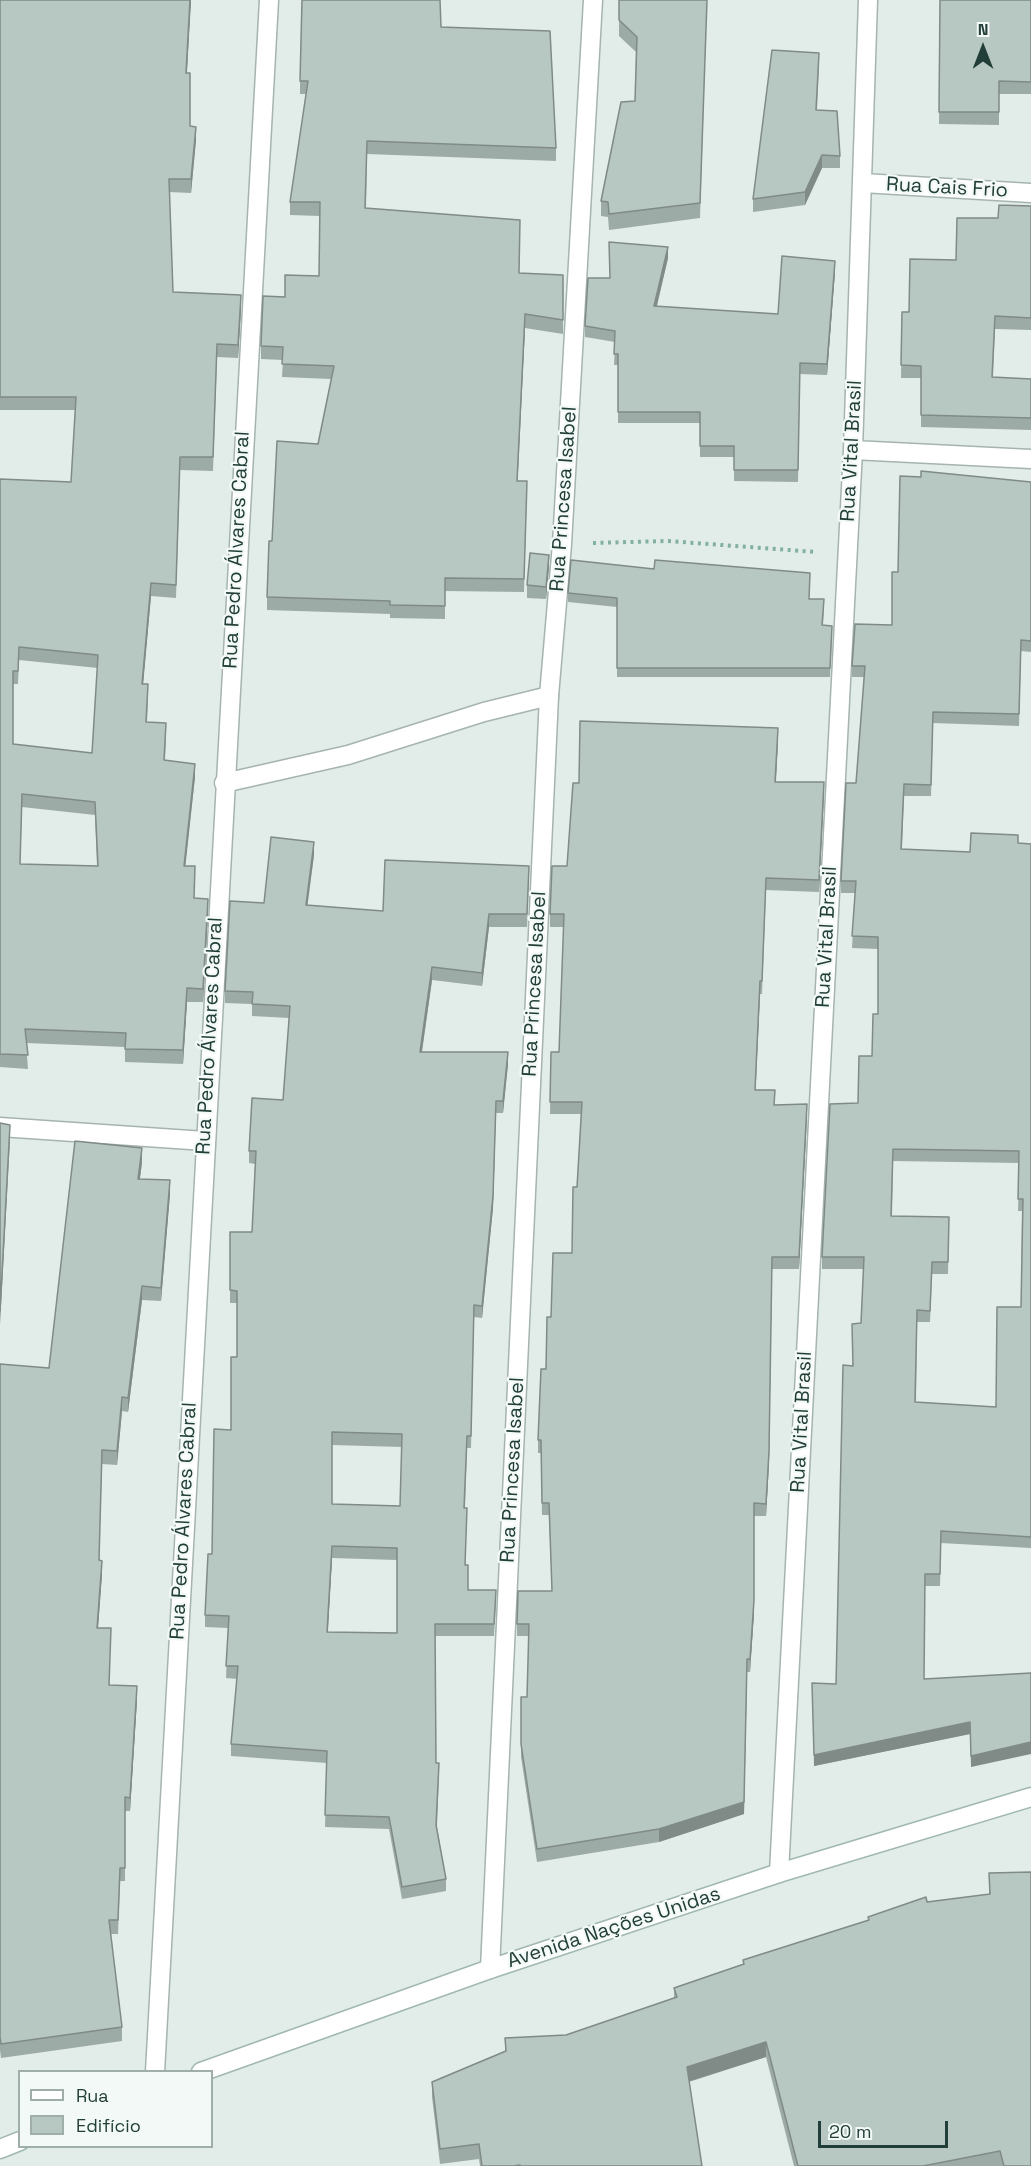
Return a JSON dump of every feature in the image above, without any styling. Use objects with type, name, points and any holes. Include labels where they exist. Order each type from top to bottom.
[{"type":"street","name":"Rua Pedro Álvares Cabral","points":[[155,2070],[224,783],[269,0]]},
{"type":"street","name":"Rua Princesa Isabel","points":[[490,1969],[549,696],[562,544],[593,0]]},
{"type":"street","name":"Rua Vital Brasil","points":[[779,1873],[853,450],[868,0]]},
{"type":"street","name":"Rua Cais Frio","points":[[863,183],[1031,193]]},
{"type":"street","points":[[853,450],[1031,459]]},
{"type":"street","points":[[224,783],[348,755],[484,712],[549,696]]},
{"type":"street","points":[[0,1127],[205,1142]]},
{"type":"street","name":"Avenida Nações Unidas","points":[[207,2070],[490,1969],[779,1873],[1031,1797]]},
{"type":"street","points":[[0,2149],[18,2142]]},
{"type":"path","points":[[562,544],[668,541],[847,554]]},
{"type":"building","points":[[0,0],[190,0],[186,73],[190,73],[190,126],[196,127],[191,179],[169,179],[173,292],[241,295],[238,345],[217,344],[213,457],[180,457],[176,585],[151,583],[142,684],[148,684],[146,722],[166,723],[164,760],[195,764],[184,866],[195,866],[194,898],[208,899],[203,989],[187,988],[183,1050],[125,1049],[126,1033],[25,1029],[28,1055],[0,1054],[0,479],[71,482],[76,397],[0,397]],"holes":[[[19,647],[98,655],[92,753],[13,744],[13,671],[18,671]],[[22,794],[95,802],[98,866],[20,864]]]},
{"type":"building","points":[[302,0],[440,0],[441,27],[550,31],[556,148],[367,141],[365,208],[520,220],[519,273],[563,275],[563,320],[525,314],[517,481],[527,481],[524,579],[445,578],[445,606],[390,605],[390,601],[267,597],[277,441],[318,444],[334,366],[282,364],[283,347],[261,346],[263,296],[285,297],[285,275],[319,276],[320,202],[290,202],[308,81],[300,81]]},
{"type":"building","points":[[619,0],[707,0],[700,203],[609,214],[608,202],[601,201],[621,102],[635,101],[637,37],[619,20]]},
{"type":"building","points":[[940,0],[1031,0],[1031,82],[999,81],[999,112],[939,112]]},
{"type":"building","points":[[772,50],[819,53],[816,110],[837,111],[840,156],[822,155],[805,192],[753,199]]},
{"type":"building","points":[[999,205],[1031,206],[1031,318],[995,316],[992,377],[1031,379],[1031,418],[921,415],[921,366],[901,365],[902,312],[909,312],[910,259],[956,260],[957,218],[998,218]]},
{"type":"building","points":[[609,242],[668,247],[654,306],[778,314],[782,256],[835,261],[827,364],[800,363],[798,470],[734,470],[734,446],[700,446],[700,412],[618,412],[618,354],[614,354],[615,331],[585,326],[588,278],[610,278]]},
{"type":"building","points":[[921,471],[1031,482],[1031,641],[1021,640],[1019,714],[933,712],[931,785],[904,784],[901,849],[970,852],[971,833],[1018,835],[1018,843],[1031,844],[1031,1537],[941,1531],[940,1574],[925,1574],[924,1679],[1031,1673],[1031,1742],[971,1756],[970,1722],[814,1755],[812,1683],[836,1684],[843,1365],[853,1366],[852,1324],[861,1323],[864,1257],[822,1257],[830,1104],[858,1103],[859,1056],[872,1056],[873,1014],[878,1014],[878,937],[852,936],[856,881],[841,881],[846,783],[856,783],[865,666],[852,666],[855,624],[892,625],[892,572],[898,572],[900,476],[921,477]],"holes":[[[893,1149],[1019,1151],[1018,1199],[1023,1199],[1021,1307],[997,1307],[996,1407],[915,1402],[917,1310],[930,1311],[932,1262],[948,1262],[949,1217],[891,1216]]]},
{"type":"building","points":[[530,553],[549,555],[546,587],[527,585]]},
{"type":"building","points":[[571,560],[654,569],[655,560],[810,573],[809,599],[824,599],[822,625],[832,626],[830,668],[617,668],[617,598],[568,593]]},
{"type":"building","points":[[580,721],[778,728],[775,782],[824,782],[819,880],[766,878],[755,1090],[775,1090],[774,1105],[807,1104],[799,1257],[772,1257],[769,1451],[766,1504],[754,1503],[754,1600],[750,1659],[747,1659],[744,1802],[659,1829],[537,1849],[521,1744],[521,1697],[527,1697],[529,1624],[517,1624],[518,1591],[552,1591],[549,1503],[542,1503],[541,1440],[538,1440],[541,1369],[546,1369],[547,1317],[551,1317],[553,1253],[572,1253],[573,1187],[577,1187],[582,1102],[550,1102],[551,1052],[559,1052],[564,914],[550,914],[552,866],[567,866],[573,783],[579,783]]},
{"type":"building","points":[[271,837],[314,842],[306,905],[383,911],[385,860],[529,866],[527,914],[489,914],[482,973],[432,967],[420,1052],[508,1052],[503,1101],[496,1101],[493,1196],[482,1306],[474,1305],[471,1436],[467,1436],[464,1508],[467,1508],[465,1565],[468,1565],[468,1590],[496,1590],[494,1624],[435,1624],[436,1763],[439,1763],[436,1825],[446,1879],[402,1887],[389,1817],[325,1815],[327,1751],[231,1744],[238,1666],[226,1666],[229,1616],[205,1615],[208,1554],[212,1554],[214,1429],[231,1430],[231,1357],[237,1357],[237,1291],[230,1290],[230,1232],[252,1232],[256,1151],[249,1151],[252,1098],[283,1100],[290,1006],[252,1004],[253,992],[225,991],[230,901],[264,903]],"holes":[[[332,1432],[402,1434],[400,1506],[332,1504]],[[332,1546],[397,1548],[397,1633],[327,1632]]]},
{"type":"building","points":[[0,1123],[10,1125],[0,1311]]},
{"type":"building","points":[[75,1141],[142,1148],[138,1179],[170,1180],[161,1288],[142,1286],[128,1398],[122,1397],[117,1451],[102,1450],[99,1560],[102,1561],[97,1628],[111,1628],[109,1685],[137,1686],[130,1798],[125,1797],[125,1868],[120,1868],[118,1920],[109,1920],[122,2027],[1,2044],[0,1364],[49,1368]]},
{"type":"building","points":[[1031,1872],[1031,2166],[1004,2166],[1000,2151],[923,2166],[798,2166],[766,2042],[687,2067],[702,2166],[482,2166],[479,2144],[440,2149],[432,2082],[506,2051],[505,2038],[566,2035],[677,1997],[674,1988],[744,1964],[743,1960],[869,1920],[868,1917],[926,1897],[927,1902],[990,1894],[989,1873]]}]
